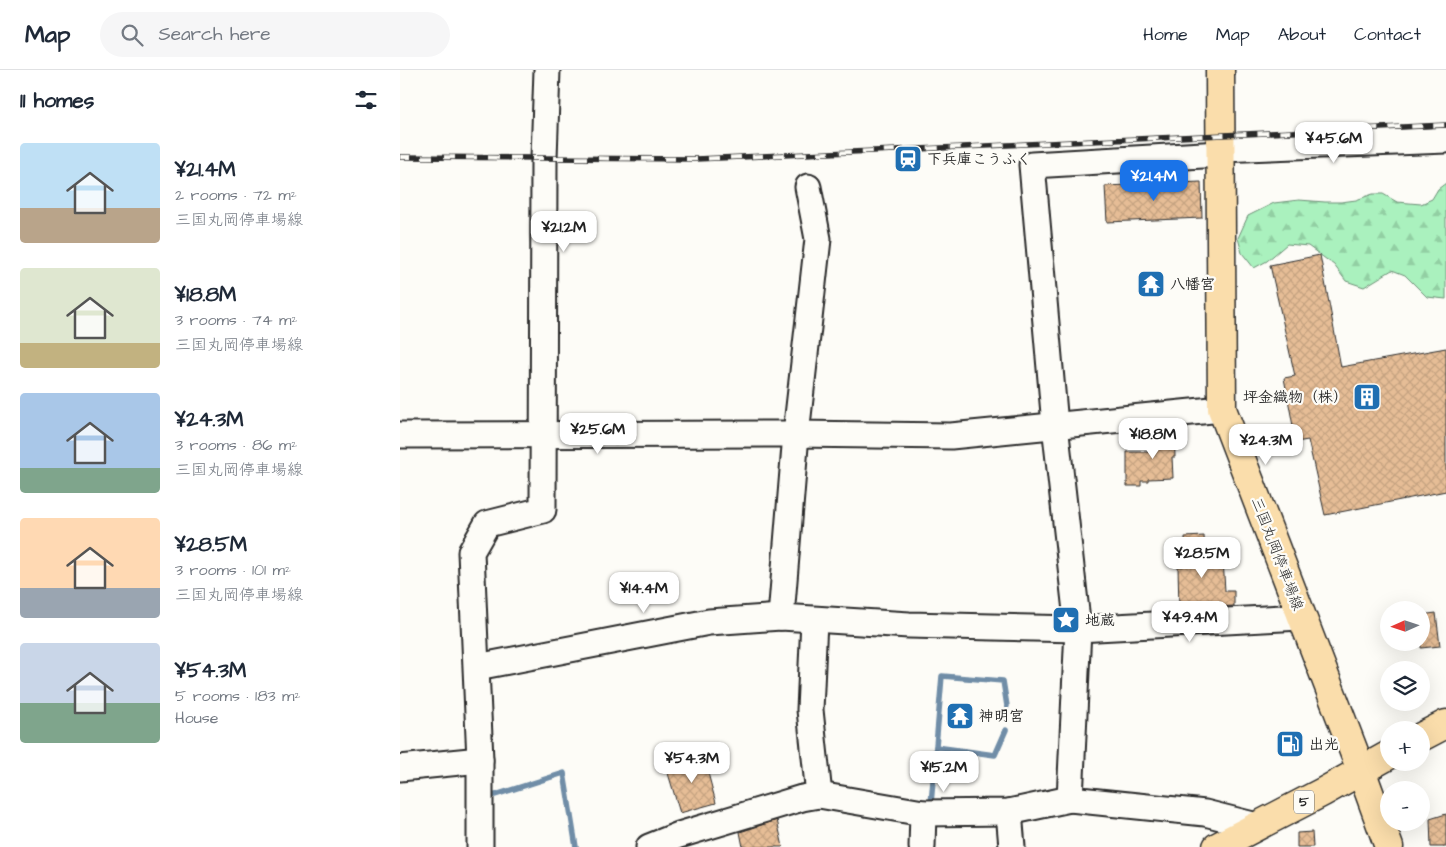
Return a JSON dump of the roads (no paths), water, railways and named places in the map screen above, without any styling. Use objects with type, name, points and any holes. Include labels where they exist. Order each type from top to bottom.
[{"type":"main road","name":"三国丸岡停車場線","points":[[1220,70],[1222,409],[1389,847]]},
{"type":"main road","points":[[1430,732],[1446,724]]},
{"type":"main road","name":"5","points":[[1217,847],[1380,760]]},
{"type":"street","points":[[480,847],[480,760],[471,552],[487,524],[543,510],[544,168],[547,70]]},
{"type":"street","points":[[1070,799],[1078,629],[1056,425],[1032,165],[1220,152],[1446,140]]},
{"type":"street","points":[[780,617],[796,434],[818,239],[808,187]]},
{"type":"street","points":[[400,435],[796,434],[951,436],[1222,409]]},
{"type":"street","points":[[477,667],[709,622],[780,617],[909,625],[1078,629],[1301,618]]},
{"type":"street","points":[[814,620],[810,710],[819,795]]},
{"type":"street","points":[[400,768],[480,760]]},
{"type":"street","points":[[649,847],[679,835],[802,798],[819,795],[923,813],[1009,812],[1070,799],[1205,813],[1256,826]]},
{"type":"street","points":[[1009,812],[1012,847]]},
{"type":"street","points":[[922,847],[923,813]]},
{"type":"waterway","points":[[929,805],[931,804],[942,676],[1003,681],[1007,706]]},
{"type":"waterway","points":[[936,747],[995,755],[1006,730]]},
{"type":"waterway","points":[[489,797],[564,773],[576,847]]},
{"type":"railway","points":[[400,157],[696,159],[1446,125]]},
{"type":"place","name":"下兵庫こうふく","points":[[908,159]]},
{"type":"place","name":"八幡宮","points":[[1151,284]]},
{"type":"place","name":"坪金織物（株）","points":[[1367,397]]},
{"type":"place","name":"地蔵","points":[[1066,620]]},
{"type":"place","name":"神明宮","points":[[960,716]]},
{"type":"place","name":"出光","points":[[1290,744]]}]
